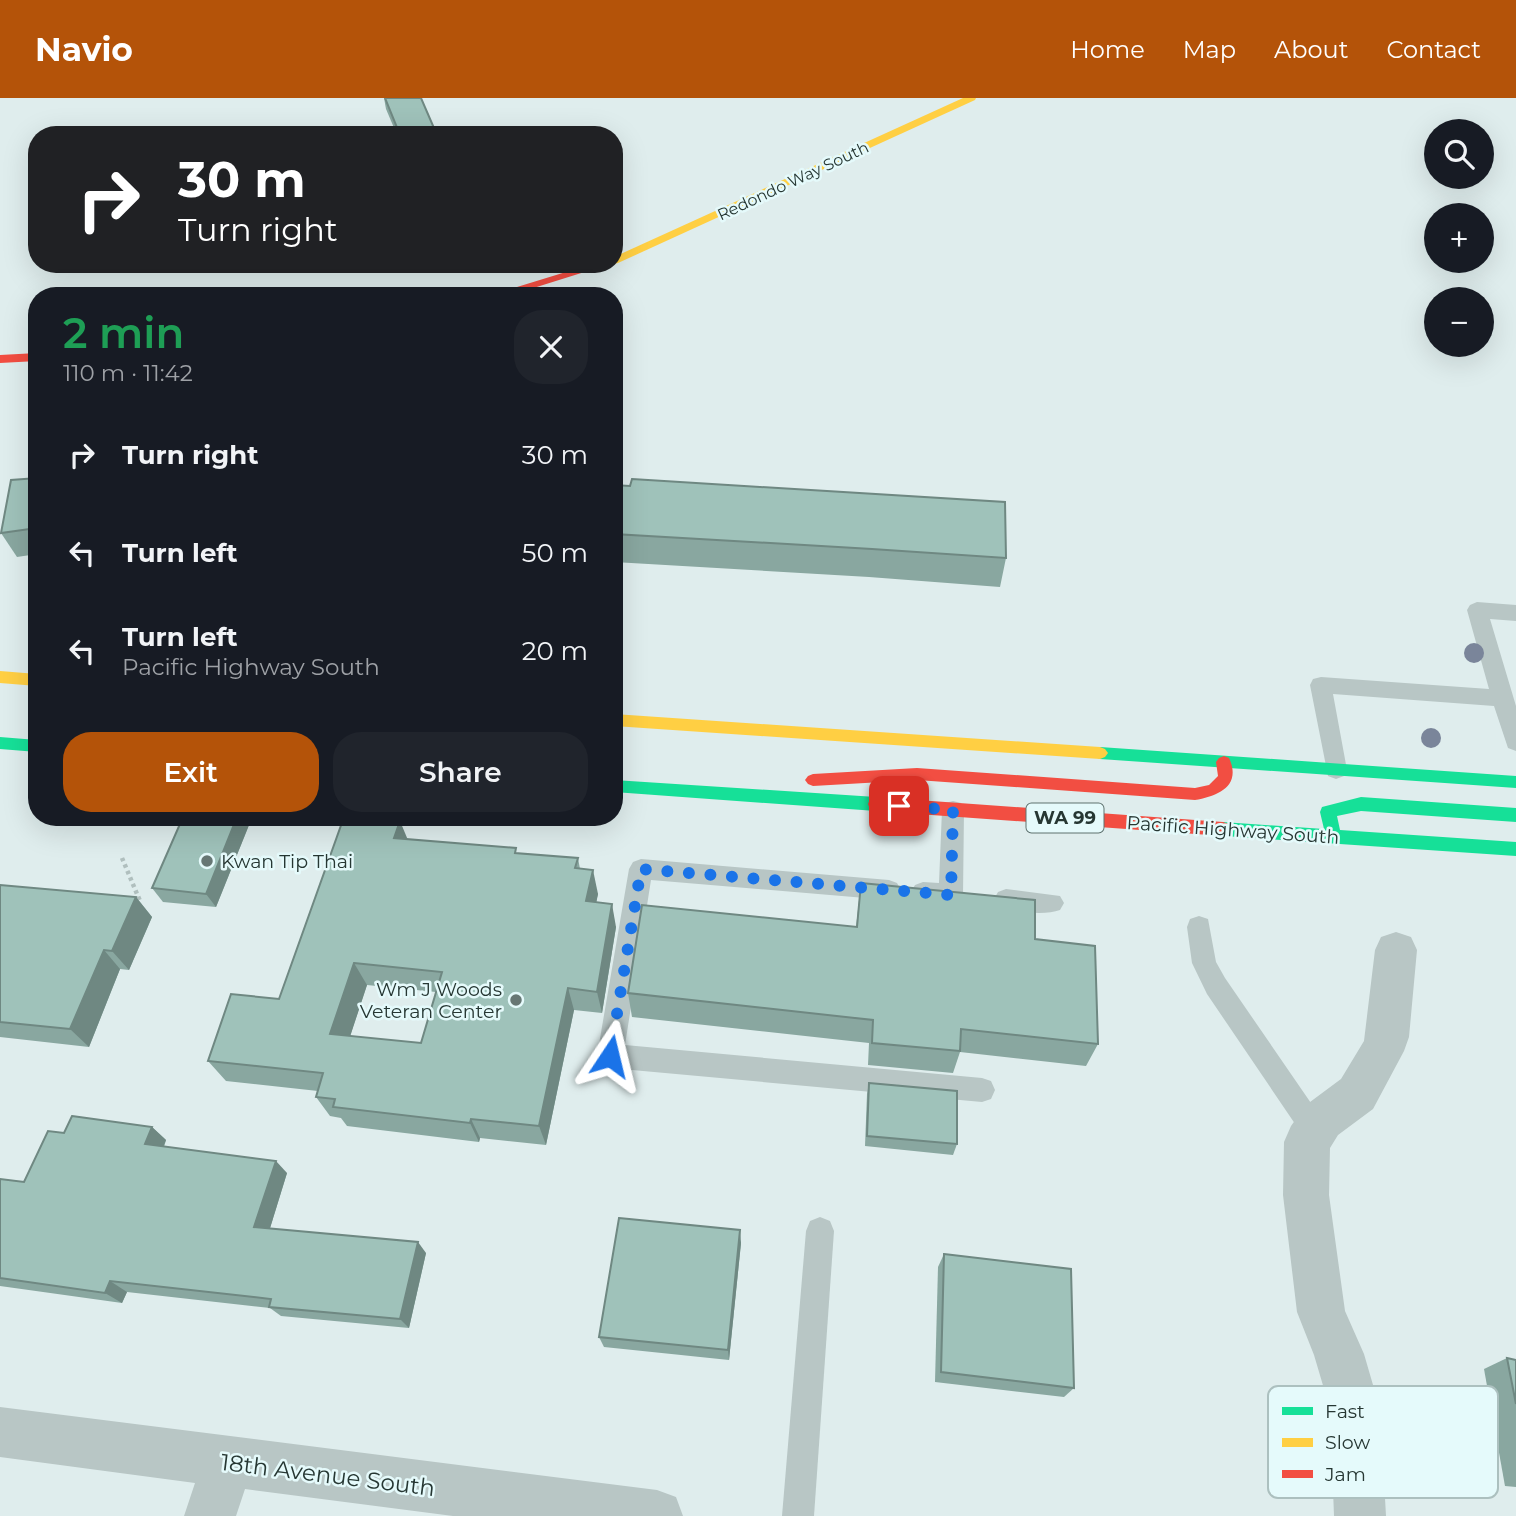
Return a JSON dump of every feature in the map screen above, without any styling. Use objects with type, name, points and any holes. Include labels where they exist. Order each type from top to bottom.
[{"type":"main road","name":"Redondo Way South","points":[[623,257],[971,98]]},
{"type":"main road","points":[[525,287],[574,273]]},
{"type":"main road","points":[[0,359],[28,357]]},
{"type":"main road","points":[[0,677],[28,679]]},
{"type":"main road","points":[[623,721],[1516,782]]},
{"type":"main road","points":[[0,743],[28,745]]},
{"type":"main road","points":[[657,789],[917,774],[1195,794],[1214,790],[1226,778],[1224,762]]},
{"type":"main road","name":"Pacific Highway South","points":[[623,787],[1516,849]]},
{"type":"main road","points":[[1334,837],[1328,812],[1361,804],[1516,815]]},
{"type":"street","points":[[1348,1386],[1339,1354],[1321,1312],[1306,1195],[1307,1142],[1322,1119],[1357,1094],[1382,1051],[1387,1037],[1396,950]]},
{"type":"street","name":"18th Avenue South","points":[[0,1432],[657,1516]]},
{"type":"street","points":[[210,1516],[227,1462]]},
{"type":"street","points":[[1359,1498],[1360,1516]]},
{"type":"lane","points":[[1516,613],[1478,610],[1509,710],[1516,742]]},
{"type":"lane","points":[[1336,770],[1321,685],[1509,710]]},
{"type":"lane","points":[[951,895],[953,810]]},
{"type":"lane","points":[[982,1090],[610,1056],[641,869],[1052,903]]},
{"type":"lane","points":[[1199,927],[1204,962],[1216,986],[1315,1131]]},
{"type":"lane","points":[[798,1516],[820,1231]]},
{"type":"path","points":[[122,858],[139,901],[133,917]]},
{"type":"building","points":[[385,98],[421,98],[433,126],[396,126]]},
{"type":"building","points":[[28,479],[28,529],[1,533],[11,480]]},
{"type":"building","points":[[632,479],[1005,502],[1006,558],[623,535],[623,486],[630,486]]},
{"type":"building","points":[[179,826],[233,826],[206,894],[152,888]]},
{"type":"building","points":[[341,826],[398,826],[394,838],[516,848],[515,853],[578,858],[575,868],[593,870],[586,901],[612,904],[597,992],[568,988],[539,1126],[471,1119],[470,1123],[333,1107],[335,1099],[316,1097],[323,1073],[208,1061],[231,994],[279,999]],"holes":[[[354,963],[442,972],[421,1043],[330,1034]]]},
{"type":"building","points":[[861,883],[1035,900],[1035,939],[1095,946],[1098,1044],[961,1029],[960,1051],[872,1043],[873,1020],[628,993],[642,905],[857,927]]},
{"type":"building","points":[[0,885],[136,897],[112,951],[104,950],[70,1029],[0,1022]]},
{"type":"building","points":[[869,1083],[957,1091],[957,1144],[867,1136]]},
{"type":"building","points":[[72,1116],[152,1127],[145,1144],[276,1161],[254,1227],[418,1242],[400,1319],[269,1307],[271,1299],[110,1281],[105,1293],[0,1278],[0,1179],[24,1182],[48,1131],[64,1133]]},
{"type":"building","points":[[619,1218],[740,1230],[728,1350],[599,1337]]},
{"type":"building","points":[[944,1254],[1071,1269],[1074,1388],[941,1372]]},
{"type":"building","points":[[1507,1358],[1516,1360],[1516,1404]]},
{"type":"traffic: fast","points":[[0,743],[28,745]]},
{"type":"traffic: fast","points":[[1100,753],[1516,782]]},
{"type":"traffic: fast","points":[[623,787],[876,804]]},
{"type":"traffic: fast","points":[[1334,837],[1328,812],[1361,804],[1516,815]]},
{"type":"traffic: fast","points":[[1223,829],[1516,849]]},
{"type":"traffic: slow","points":[[623,257],[971,98]]},
{"type":"traffic: slow","points":[[0,677],[28,679]]},
{"type":"traffic: slow","points":[[623,721],[1100,753]]},
{"type":"traffic: jam","points":[[525,287],[574,273]]},
{"type":"traffic: jam","points":[[0,359],[28,357]]},
{"type":"traffic: jam","points":[[813,780],[917,774],[1195,794],[1214,790],[1226,778],[1224,762]]},
{"type":"traffic: jam","points":[[876,804],[1223,829]]},
{"type":"place","name":"Kwan Tip Thai","points":[[207,861]]},
{"type":"place","name":"Wm J Woods Veteran Center","points":[[516,1000]]},
{"type":"route","points":[[610,1056],[641,869],[951,895],[953,810],[899,806]]}]
